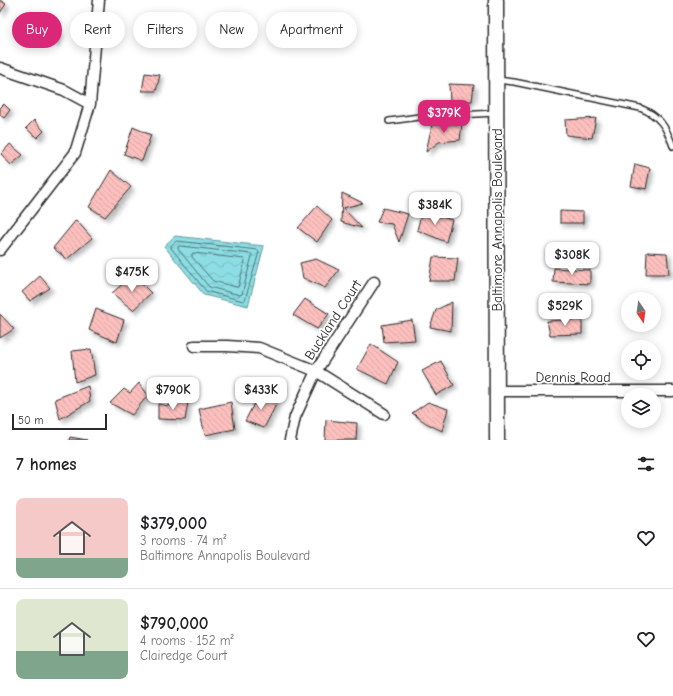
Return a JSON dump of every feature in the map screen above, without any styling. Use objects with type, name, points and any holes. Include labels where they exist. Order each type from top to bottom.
[{"type":"main road","name":"Baltimore Annapolis Boulevard","points":[[496,0],[497,440]]},
{"type":"street","points":[[0,250],[75,153],[90,104],[99,0]]},
{"type":"street","points":[[0,68],[64,90],[90,104]]},
{"type":"street","name":"Buckland Court","points":[[290,440],[294,417],[316,371],[374,282]]},
{"type":"street","points":[[194,346],[259,348],[316,371],[384,414]]},
{"type":"street","name":"Dennis Road","points":[[497,391],[673,391]]},
{"type":"lane","points":[[496,80],[514,82],[645,110],[650,112],[662,122],[668,132],[673,146]]},
{"type":"lane","points":[[389,121],[419,117],[496,113]]},
{"type":"water","points":[[175,236],[264,246],[248,306],[204,295],[164,246]]},
{"type":"building","points":[[0,0],[6,4],[0,13]]},
{"type":"building","points":[[145,73],[160,75],[156,91],[142,91]]},
{"type":"building","points":[[449,84],[474,85],[472,101],[450,101]]},
{"type":"building","points":[[4,104],[10,110],[4,118],[0,115],[0,108]]},
{"type":"building","points":[[596,118],[592,138],[566,135],[565,120]]},
{"type":"building","points":[[34,120],[44,131],[37,138],[26,128]]},
{"type":"building","points":[[432,124],[462,124],[460,140],[439,142],[426,152]]},
{"type":"building","points":[[133,127],[151,135],[142,161],[124,154]]},
{"type":"building","points":[[10,144],[23,155],[11,165],[1,154]]},
{"type":"building","points":[[635,164],[650,168],[646,189],[631,186]]},
{"type":"building","points":[[111,170],[131,187],[105,217],[89,207]]},
{"type":"building","points":[[342,193],[363,203],[343,208],[362,228],[341,222]]},
{"type":"building","points":[[317,206],[332,220],[317,242],[298,228]]},
{"type":"building","points":[[383,208],[408,214],[399,242],[392,224],[377,222]]},
{"type":"building","points":[[422,211],[452,220],[446,242],[417,230]]},
{"type":"building","points":[[560,211],[583,212],[583,223],[560,223]]},
{"type":"building","points":[[76,220],[92,238],[67,259],[53,248]]},
{"type":"building","points":[[647,252],[667,253],[669,274],[646,274]]},
{"type":"building","points":[[433,257],[458,258],[455,281],[429,281]]},
{"type":"building","points":[[316,259],[339,270],[325,288],[303,278],[300,263]]},
{"type":"building","points":[[554,268],[590,270],[590,284],[553,282]]},
{"type":"building","points":[[133,275],[151,293],[133,310],[112,293]]},
{"type":"building","points":[[40,276],[50,288],[30,301],[22,292]]},
{"type":"building","points":[[305,299],[329,314],[317,329],[293,315]]},
{"type":"building","points":[[452,302],[451,331],[430,327],[436,310]]},
{"type":"building","points":[[96,309],[124,320],[117,342],[89,330]]},
{"type":"building","points":[[0,314],[14,329],[0,338]]},
{"type":"building","points":[[582,319],[582,334],[550,335],[547,321]]},
{"type":"building","points":[[412,320],[415,340],[384,342],[382,325]]},
{"type":"building","points":[[371,344],[398,362],[388,384],[357,369]]},
{"type":"building","points":[[91,349],[95,375],[75,382],[72,351]]},
{"type":"building","points":[[441,361],[454,385],[436,395],[422,371]]},
{"type":"building","points":[[139,383],[148,395],[132,415],[110,403],[124,389],[130,393]]},
{"type":"building","points":[[88,386],[90,401],[60,419],[55,399]]},
{"type":"building","points":[[259,394],[277,403],[264,428],[245,421]]},
{"type":"building","points":[[169,401],[188,402],[185,420],[158,419],[158,404],[169,406]]},
{"type":"building","points":[[231,402],[235,429],[205,435],[199,409]]},
{"type":"building","points":[[428,402],[448,409],[442,431],[426,423],[412,413]]},
{"type":"building","points":[[326,420],[357,423],[356,440],[325,440]]},
{"type":"building","points":[[70,437],[87,440],[69,440]]}]
